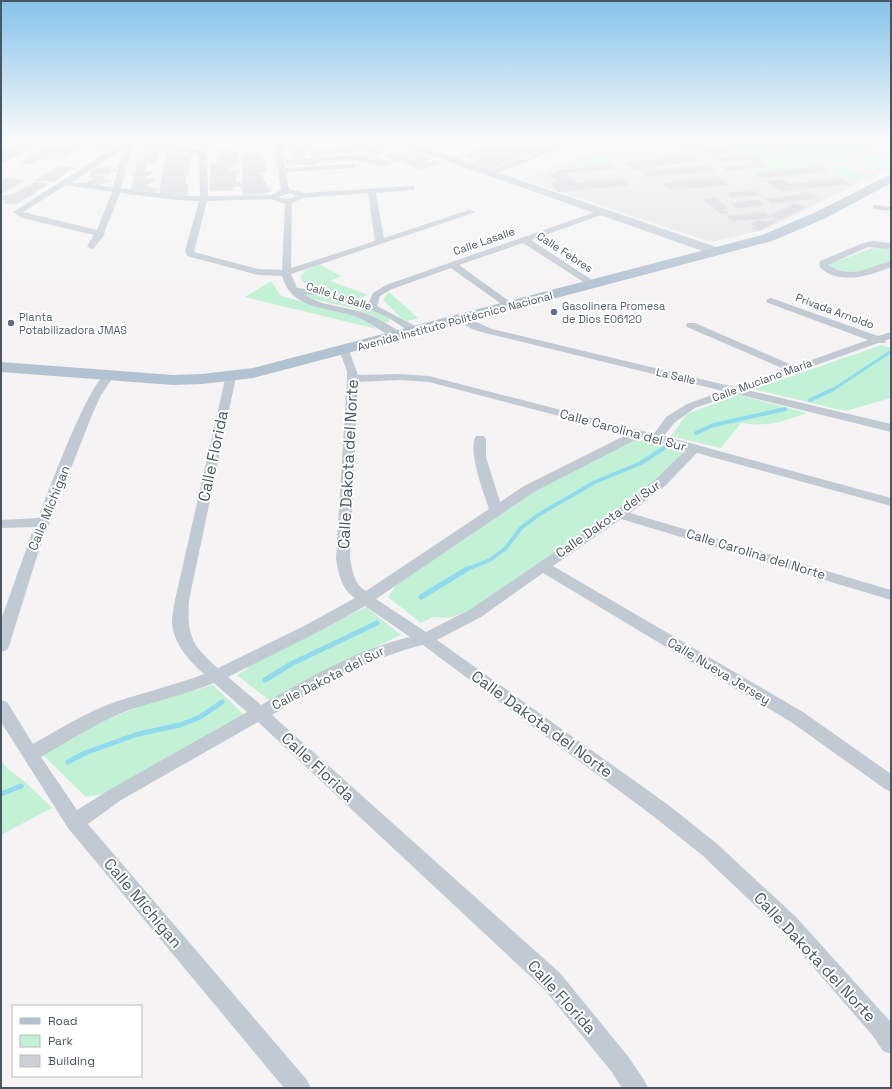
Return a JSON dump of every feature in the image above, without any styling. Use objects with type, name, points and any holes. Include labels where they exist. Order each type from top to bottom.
[{"type":"main road","name":"Avenida Instituto Politécnico Nacional","points":[[1,367],[173,380],[230,376],[399,336],[767,238],[796,226],[866,191]]},
{"type":"street","points":[[52,191],[17,212],[25,216],[101,234]]},
{"type":"street","points":[[91,246],[101,234],[117,191],[176,198],[273,197],[275,200],[286,201],[298,199],[301,196],[372,191],[380,242]]},
{"type":"street","points":[[204,191],[204,198],[190,254],[258,272],[286,273],[472,212]]},
{"type":"street","points":[[273,197],[275,194],[286,191],[295,192],[301,196]]},
{"type":"street","points":[[540,191],[715,251]]},
{"type":"street","points":[[286,201],[289,204],[286,273]]},
{"type":"street","points":[[876,206],[891,209]]},
{"type":"street","name":"Calle Lasalle","points":[[376,295],[389,287],[601,212]]},
{"type":"street","name":"Calle Febres","points":[[525,240],[593,284]]},
{"type":"street","points":[[891,246],[866,245],[823,263],[824,266],[829,269],[855,275],[870,274],[891,264]]},
{"type":"street","points":[[452,265],[510,306]]},
{"type":"street","name":"Calle La Salle","points":[[286,273],[287,284],[292,291],[312,302],[337,308],[373,320],[399,336]]},
{"type":"street","name":"Calle La Salle","points":[[292,291],[324,293],[372,307],[396,317],[417,331]]},
{"type":"street","name":"Calle La Salle","points":[[372,307],[376,295]]},
{"type":"street","points":[[337,308],[349,300]]},
{"type":"street","name":"Privada Arnoldo","points":[[772,301],[891,344]]},
{"type":"street","name":"La Salle","points":[[462,319],[489,332],[891,428]]},
{"type":"street","points":[[691,325],[792,369]]},
{"type":"street","name":"Calle Muciano María","points":[[657,438],[670,420],[691,406],[891,335]]},
{"type":"street","name":"Calle Dakota del Norte","points":[[344,350],[352,371],[353,379],[343,559],[347,577],[353,590],[425,639],[660,810],[710,849],[789,924],[881,1028],[891,1043]]},
{"type":"street","name":"Calle Míchigan","points":[[1,646],[14,601],[43,522],[94,396],[108,376]]},
{"type":"street","name":"Calle Florida","points":[[230,376],[182,600],[180,622],[184,638],[195,657],[259,713],[552,981],[619,1063],[636,1088]]},
{"type":"street","name":"Calle Carolina del Sur","points":[[353,379],[399,377],[429,379],[657,438],[891,502]]},
{"type":"street","points":[[30,754],[71,731],[120,707],[185,688],[217,675],[281,644],[365,599],[496,510],[560,473],[638,434]]},
{"type":"street","points":[[480,439],[480,457],[496,510]]},
{"type":"street","name":"Calle Dakota del Sur","points":[[75,822],[115,795],[259,713],[362,658],[391,647],[425,639],[482,610],[542,566],[620,514],[661,482],[694,449]]},
{"type":"street","name":"Calle Carolina del Norte","points":[[620,514],[891,595]]},
{"type":"street","points":[[1,524],[43,522]]},
{"type":"street","name":"Calle Nueva Jersey","points":[[542,566],[797,717],[891,784]]},
{"type":"street","name":"Calle Míchigan","points":[[1,707],[75,822],[299,1088]]},
{"type":"shaded area","points":[[557,191],[843,191],[781,222],[759,231],[711,242]]},
{"type":"green space","points":[[880,247],[891,248],[891,263],[874,270],[854,273],[829,266],[831,263]]},
{"type":"green space","points":[[319,264],[341,276],[330,281],[368,295],[356,299],[307,285],[302,281],[300,276],[306,270]]},
{"type":"green space","points":[[271,281],[281,296],[363,318],[377,329],[245,297]]},
{"type":"green space","points":[[389,292],[418,318],[407,321],[401,318],[383,300]]},
{"type":"green space","points":[[305,294],[338,298],[359,304],[389,317],[389,322],[382,322],[356,309],[301,296]]},
{"type":"green space","points":[[882,345],[891,348],[891,398],[845,411],[754,389]]},
{"type":"green space","points":[[738,395],[807,413],[775,423],[741,423],[721,448],[671,436],[687,414]]},
{"type":"green space","points":[[640,438],[683,452],[679,460],[625,507],[550,555],[475,608],[449,618],[433,617],[421,623],[388,597],[395,587],[395,583],[557,476],[629,440],[636,440]]},
{"type":"green space","points":[[366,607],[401,635],[324,671],[270,701],[237,675],[247,669],[250,662]]},
{"type":"green space","points":[[213,685],[243,714],[112,792],[86,797],[42,754],[86,728],[165,696],[193,691]]},
{"type":"green space","points":[[1,761],[10,771],[24,781],[52,808],[1,835]]},
{"type":"building","points":[[19,191],[37,191],[16,204],[3,203],[7,201],[1,200],[1,197],[11,195]]},
{"type":"building","points":[[146,191],[157,191],[157,192],[145,193]]},
{"type":"building","points":[[160,191],[187,191],[187,195],[176,197],[159,195]]},
{"type":"building","points":[[243,191],[271,191],[262,194],[243,195]]},
{"type":"building","points":[[755,191],[761,195],[732,198],[726,193]]},
{"type":"building","points":[[812,193],[819,198],[772,204],[765,199]]},
{"type":"building","points":[[716,198],[728,208],[723,209],[728,213],[721,214],[703,199]]},
{"type":"building","points":[[759,200],[765,205],[736,208],[730,203]]},
{"type":"building","points":[[795,203],[807,207],[780,220],[769,216]]},
{"type":"building","points":[[765,212],[771,218],[733,221],[727,216]]},
{"type":"building","points":[[772,219],[778,221],[759,231],[752,228],[757,226],[750,224],[759,220],[766,222]]},
{"type":"waterway","points":[[831,391],[890,352]]},
{"type":"waterway","points":[[810,400],[832,390]]},
{"type":"waterway","points":[[696,433],[714,425],[785,409]]},
{"type":"waterway","points":[[466,570],[490,560],[505,549],[521,528],[538,515],[595,482],[641,463],[664,448]]},
{"type":"waterway","points":[[421,597],[466,570]]},
{"type":"waterway","points":[[265,680],[291,664],[377,623]]},
{"type":"waterway","points":[[68,762],[85,753],[138,734],[180,725],[200,717],[222,702]]},
{"type":"waterway","points":[[1,794],[21,786]]},
{"type":"place","name":"Gasolinera Promesa de Dios E06120","points":[[554,312]]},
{"type":"place","name":"Planta Potabilizadora JMAS","points":[[11,323]]}]
